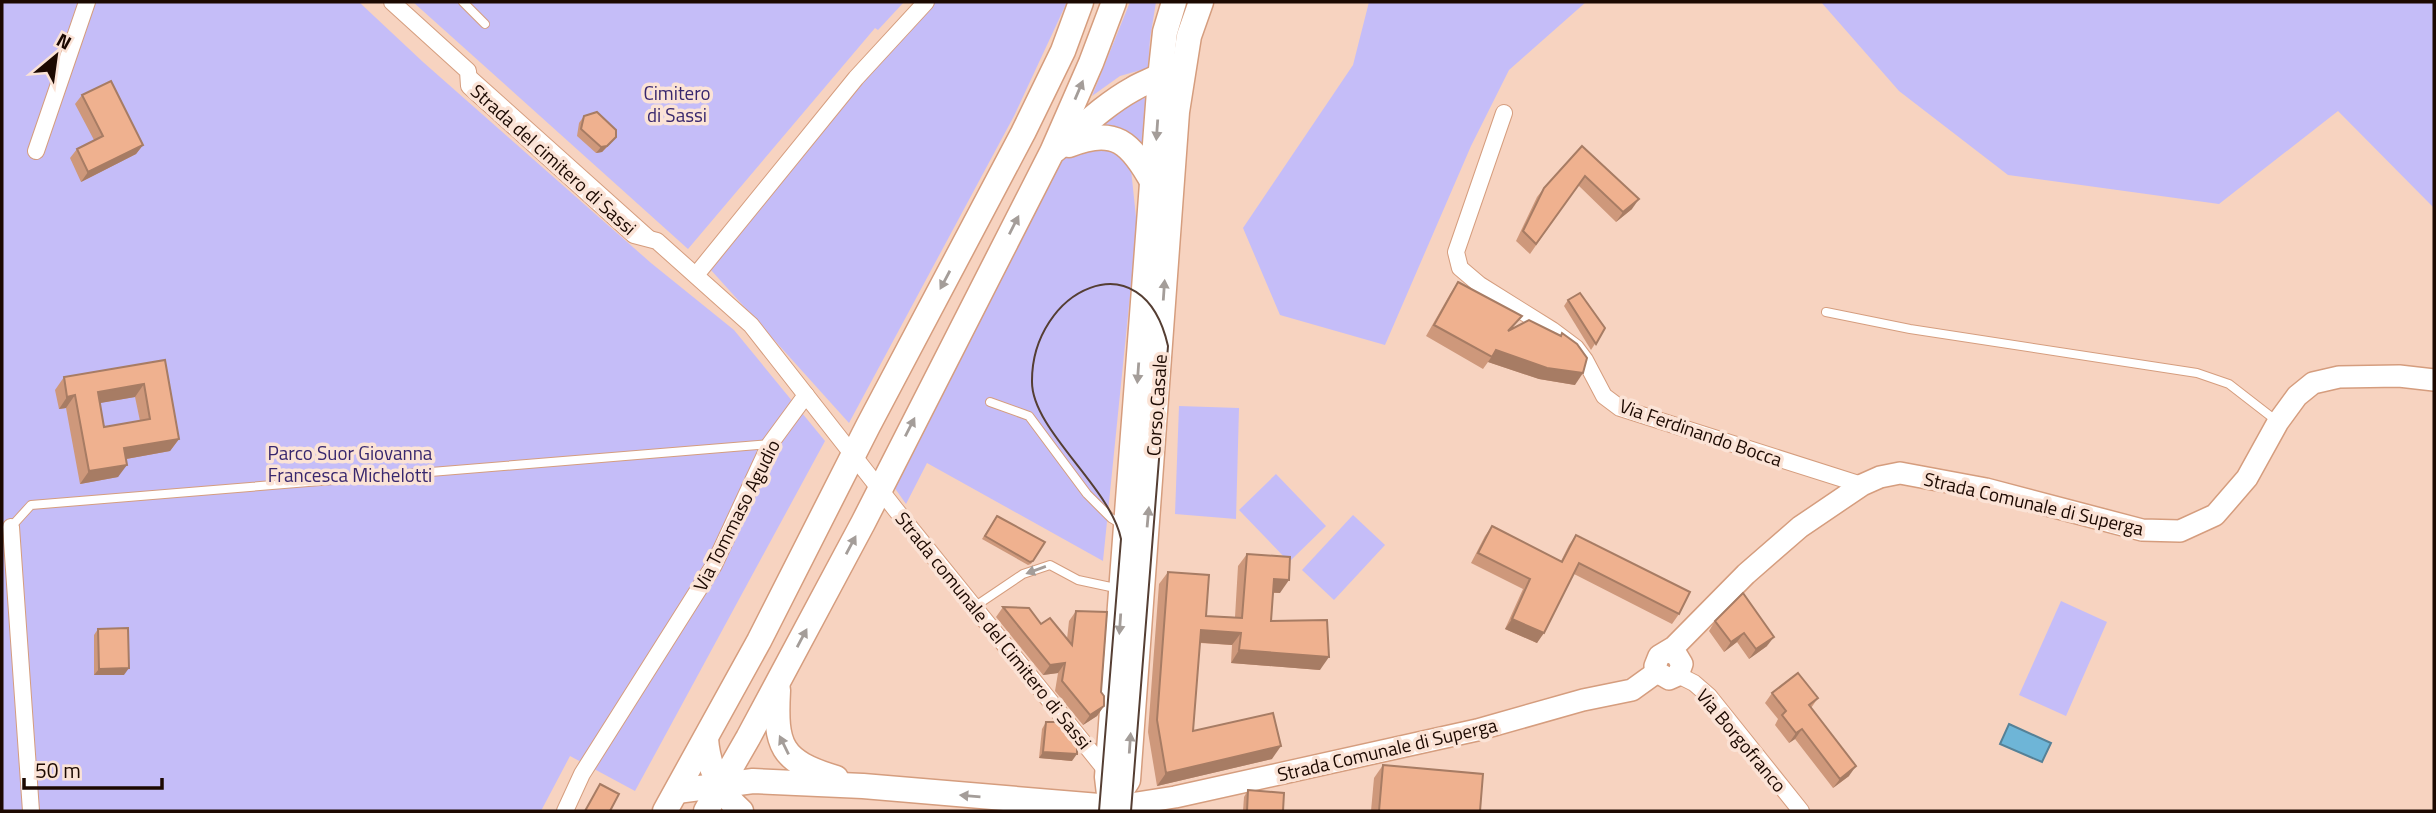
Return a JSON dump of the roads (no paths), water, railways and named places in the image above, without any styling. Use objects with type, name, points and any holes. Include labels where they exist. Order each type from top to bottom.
[{"type":"main road","points":[[671,801],[759,641],[1023,133],[1063,51],[1081,2]]},
{"type":"main road","points":[[706,811],[778,683],[1052,152],[1114,2]]},
{"type":"main road","name":"Corso Casale","points":[[1112,810],[1108,773],[1160,78],[1166,32],[1174,2]]},
{"type":"main road","name":"Corso Casale","points":[[1112,810],[1128,780],[1177,112],[1186,51],[1201,2]]},
{"type":"main road","points":[[1052,152],[1107,106],[1134,88],[1160,78],[1186,51]]},
{"type":"main road","points":[[1052,152],[1083,139],[1099,136],[1111,138],[1132,150],[1153,183]]},
{"type":"main road","points":[[778,683],[776,716],[781,744],[786,752],[797,763],[819,773],[863,786]]},
{"type":"main road","points":[[706,738],[709,762],[725,795],[741,811]]},
{"type":"main road","points":[[671,801],[721,783],[753,781],[863,786],[1010,805],[1112,810]]},
{"type":"street","points":[[36,151],[87,2]]},
{"type":"street","name":"Strada del cimitero di Sassi","points":[[392,2],[468,71],[469,86],[634,235],[657,240],[751,325],[806,395]]},
{"type":"street","points":[[696,275],[856,78],[926,2]]},
{"type":"street","name":"Via Ferdinando Bocca","points":[[1504,113],[1456,252],[1460,268],[1480,285],[1576,348],[1604,396],[1620,408],[1862,485]]},
{"type":"street","name":"Strada Comunale di Superga","points":[[1112,810],[1176,804],[1477,730],[1583,700],[1632,690],[1682,668],[1681,660],[1676,654],[1668,652],[1746,574],[1800,527],[1862,485],[1880,477],[1900,473],[1986,489],[2142,530],[2180,531],[2215,515],[2247,478],[2278,422],[2297,396],[2313,383],[2351,376],[2399,376],[2434,380]]},
{"type":"street","points":[[806,395],[879,488]]},
{"type":"street","name":"Via Tommaso Agudio","points":[[565,811],[582,774],[714,565],[770,444],[806,395]]},
{"type":"street","name":"Strada comunale del Cimitero di Sassi","points":[[879,488],[1108,773]]},
{"type":"street","points":[[11,527],[31,811]]},
{"type":"street","name":"Via Borgofranco","points":[[1667,674],[1694,682],[1709,696],[1801,811]]},
{"type":"lane","points":[[463,2],[485,24]]},
{"type":"lane","points":[[1826,312],[1976,340],[2197,373],[2229,384],[2278,422]]},
{"type":"lane","points":[[990,402],[1029,416],[1087,494],[1111,518],[1127,526]]},
{"type":"lane","points":[[11,527],[31,505],[770,444]]},
{"type":"lane","points":[[974,607],[1023,575],[1050,565],[1078,580],[1122,589]]},
{"type":"water","points":[[2009,724],[2051,743],[2042,762],[2000,744]]},
{"type":"tram line","points":[[1099,811],[1121,539],[1103,500],[1044,420],[1035,400],[1032,382],[1037,349],[1049,322],[1068,301],[1090,288],[1114,284],[1136,292],[1155,312],[1168,346],[1131,811]]},
{"type":"park label","name":"Cimitero di Sassi","points":[[677,103]]},
{"type":"park label","name":"Parco Suor Giovanna Francesca Michelotti","points":[[350,463]]}]
